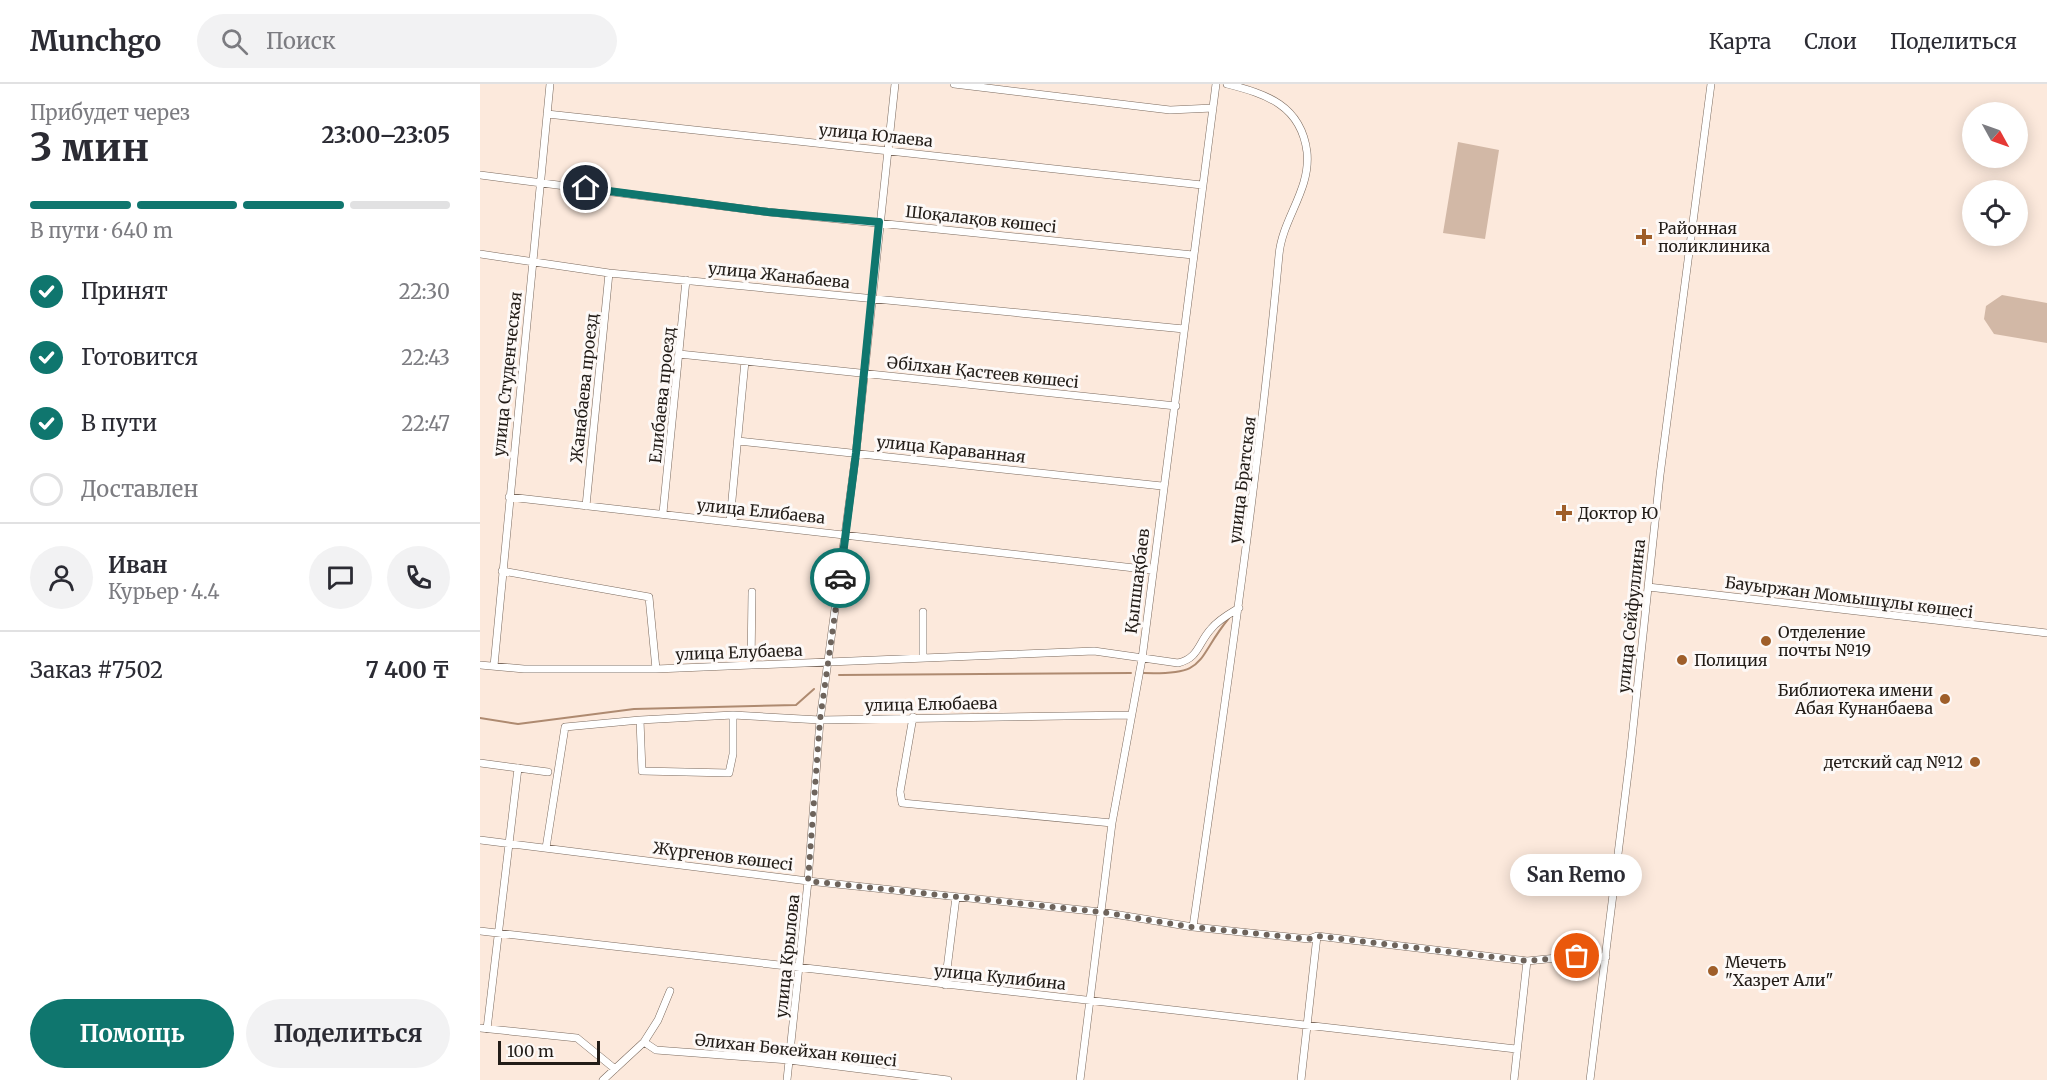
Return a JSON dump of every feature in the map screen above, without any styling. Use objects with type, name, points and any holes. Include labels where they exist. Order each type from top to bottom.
[{"type":"street","name":"улица Студенческая","points":[[494,666],[501,571],[550,84]]},
{"type":"street","name":"улица Крылова","points":[[787,1080],[808,881],[820,720],[856,453],[870,298],[895,84]]},
{"type":"street","points":[[954,84],[1170,110],[1213,108]]},
{"type":"street","name":"Қыпшақбаев","points":[[1080,1080],[1112,823],[1142,659],[1162,486],[1176,406],[1216,84]]},
{"type":"street","name":"улица Братская","points":[[1192,927],[1239,608],[1264,410],[1281,239],[1302,193],[1307,153],[1294,115],[1265,93],[1227,84]]},
{"type":"street","name":"улица Сейфуллина","points":[[1590,1080],[1667,420],[1711,84]]},
{"type":"street","name":"улица Юлаева","points":[[547,114],[1202,185]]},
{"type":"street","name":"Шоқалақов көшесі","points":[[480,175],[768,212],[1193,255]]},
{"type":"street","name":"улица Жанабаева","points":[[480,254],[609,273],[1184,329]]},
{"type":"street","name":"Жанабаева проезд","points":[[586,506],[609,273]]},
{"type":"street","name":"Елибаева проезд","points":[[663,513],[686,280]]},
{"type":"street","name":"Әбілхан Қастеев көшесі","points":[[679,354],[1176,406]]},
{"type":"street","points":[[730,521],[745,361]]},
{"type":"street","name":"улица Караванная","points":[[738,441],[1162,486]]},
{"type":"street","name":"улица Елибаева","points":[[509,497],[844,534],[915,545],[1152,570]]},
{"type":"street","points":[[501,571],[649,597],[656,669]]},
{"type":"street","name":"Бауыржан Момышұлы көшесі","points":[[1648,587],[2047,633]]},
{"type":"street","points":[[751,665],[752,592]]},
{"type":"street","name":"улица Елубаева","points":[[480,665],[524,669],[656,669],[1094,651],[1178,663],[1190,660],[1197,653],[1210,629],[1239,608]]},
{"type":"street","points":[[923,612],[923,657]]},
{"type":"street","points":[[640,720],[642,771],[729,773],[733,754],[733,715]]},
{"type":"street","name":"улица Елюбаева","points":[[546,848],[565,727],[733,715],[820,720],[1130,715]]},
{"type":"street","points":[[913,717],[900,792],[902,803],[1112,823]]},
{"type":"street","points":[[480,764],[548,772]]},
{"type":"street","points":[[518,768],[500,933],[484,1028],[577,1038],[615,1069]]},
{"type":"street","name":"Жүргенов көшесі","points":[[480,840],[808,881],[1101,912],[1192,927],[1309,939],[1317,936],[1527,961],[1577,956],[1606,957]]},
{"type":"street","points":[[945,985],[956,897]]},
{"type":"street","name":"улица Кулибина","points":[[480,931],[1516,1049]]},
{"type":"street","points":[[1301,1080],[1317,936]]},
{"type":"street","points":[[1514,1080],[1527,961]]},
{"type":"street","points":[[603,1080],[644,1042],[658,1020],[670,991]]},
{"type":"street","name":"Әлихан Бөкейхан көшесі","points":[[644,1042],[656,1050],[789,1060],[948,1080]]},
{"type":"shaded area","points":[[1458,142],[1499,150],[1485,239],[1443,233]]},
{"type":"shaded area","points":[[2002,295],[2047,303],[2047,343],[1994,334],[1984,319],[1986,306]]},
{"type":"waterway","points":[[1144,673],[1165,673],[1190,668],[1204,655],[1229,618]]},
{"type":"waterway","points":[[839,675],[1131,673]]},
{"type":"waterway","points":[[480,718],[518,724],[634,709],[796,705],[814,689]]},
{"type":"way so far","points":[[840,578],[820,720],[808,881],[1101,912],[1192,927],[1309,939],[1317,936],[1527,961],[1577,956]]},
{"type":"place","name":"Районная поликлиника","points":[[1644,237]]},
{"type":"place","name":"Доктор Ю","points":[[1564,513]]},
{"type":"place","name":"Отделение почты №19","points":[[1766,641]]},
{"type":"place","name":"Полиция","points":[[1682,660]]},
{"type":"place","name":"Библиотека имени Абая Кунанбаева","points":[[1945,699]]},
{"type":"place","name":"детский сад №12","points":[[1975,762]]},
{"type":"place","name":"San Remo","points":[[1577,956]]},
{"type":"place","name":"Мечеть \"Хазрет Али\"","points":[[1713,971]]},
{"type":"route","points":[[586,188],[768,212],[879,222],[856,453],[840,578]]}]
